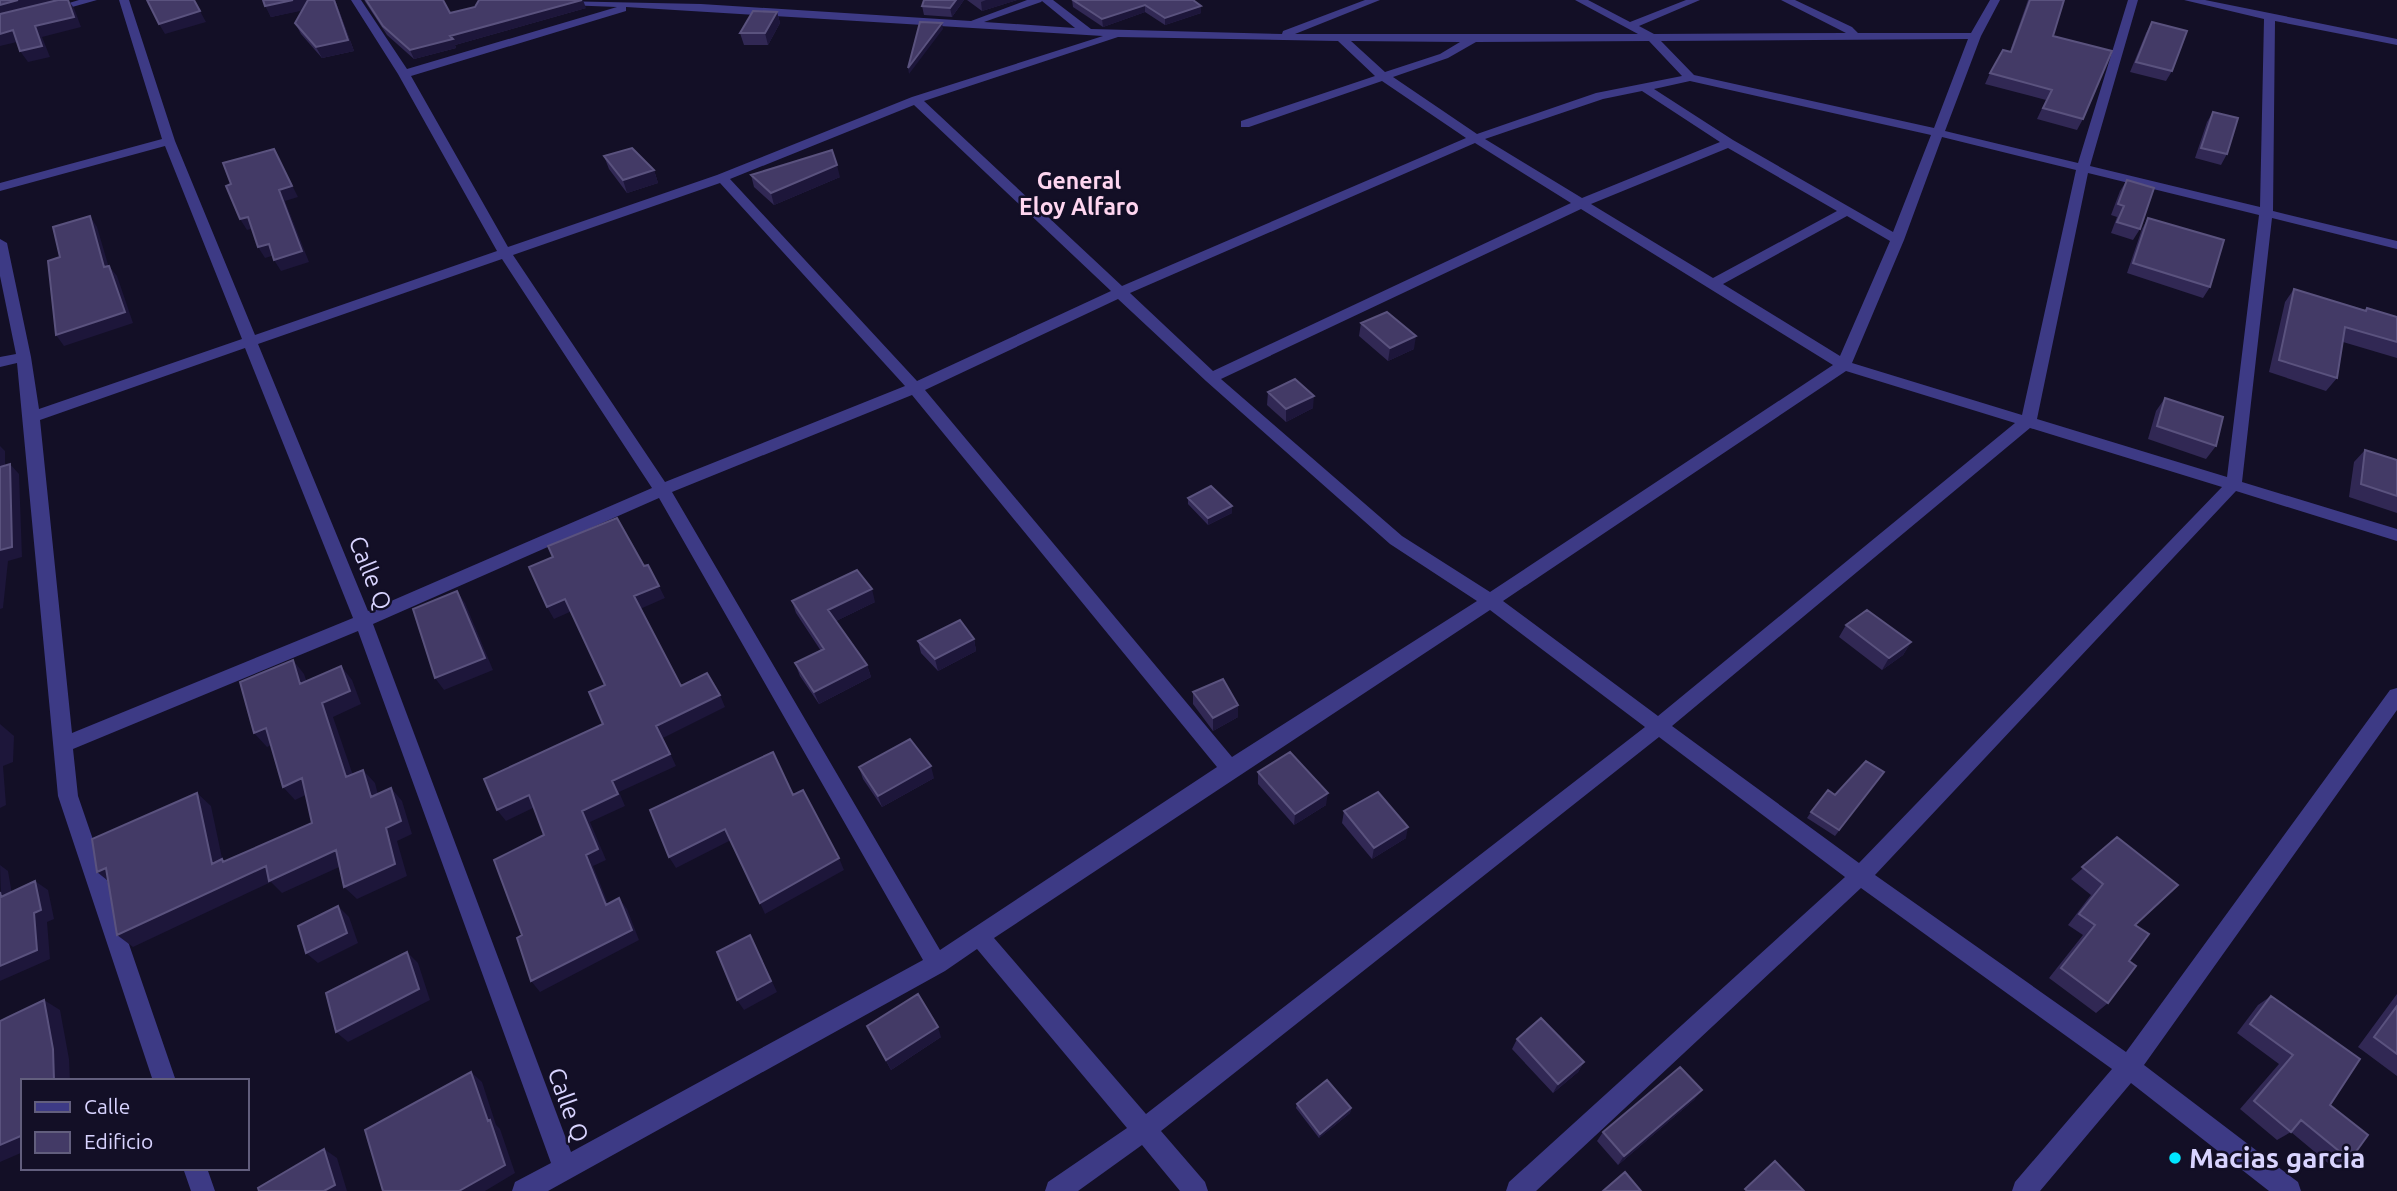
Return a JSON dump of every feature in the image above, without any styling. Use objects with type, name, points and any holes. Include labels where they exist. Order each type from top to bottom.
[{"type":"street","points":[[39,12],[92,0]]},
{"type":"street","name":"Calle Q","points":[[124,0],[169,141],[363,621],[565,1168]]},
{"type":"street","points":[[356,0],[404,74],[504,252],[662,490],[937,964]]},
{"type":"street","points":[[514,0],[701,7],[1122,34],[1341,38],[1975,36]]},
{"type":"street","points":[[701,7],[726,0]]},
{"type":"street","points":[[966,24],[1037,0]]},
{"type":"street","points":[[1046,0],[1089,32]]},
{"type":"street","points":[[1276,36],[1375,0]]},
{"type":"street","points":[[1580,0],[1651,37],[1690,78]]},
{"type":"street","points":[[1630,26],[1695,0]]},
{"type":"street","points":[[1786,0],[1848,29],[1854,36]]},
{"type":"street","points":[[524,1191],[937,964],[1844,365],[1897,240],[1936,132],[1975,36],[1995,0]]},
{"type":"street","points":[[1057,1191],[1144,1129],[1658,727],[2029,420],[2083,168],[2133,0]]},
{"type":"street","points":[[2189,0],[2396,41]]},
{"type":"street","points":[[404,74],[637,4]]},
{"type":"street","points":[[1518,1191],[1860,876],[2234,484],[2266,213],[2270,16]]},
{"type":"street","points":[[32,417],[722,178],[916,100],[1122,34]]},
{"type":"street","points":[[1245,124],[1444,56],[1475,37]]},
{"type":"street","points":[[1341,38],[1384,76],[1431,111],[1844,365],[2397,535]]},
{"type":"street","points":[[64,744],[363,621],[662,490],[915,388],[1121,292],[1476,138],[1600,96],[1690,78],[1936,132],[2397,245]]},
{"type":"street","points":[[1643,87],[1729,143],[1897,240]]},
{"type":"street","points":[[916,100],[1211,378],[1396,540],[1490,601],[1860,876],[2129,1067],[2289,1191]]},
{"type":"street","points":[[0,187],[169,141]]},
{"type":"street","points":[[1211,378],[1582,203],[1729,143]]},
{"type":"street","points":[[722,178],[915,388],[1230,769]]},
{"type":"street","points":[[1713,284],[1847,211]]},
{"type":"street","points":[[0,243],[24,358],[32,417],[68,796],[164,1079]]},
{"type":"street","points":[[0,362],[24,358]]},
{"type":"street","points":[[2024,1191],[2129,1067],[2397,695]]},
{"type":"street","points":[[980,937],[1196,1191]]},
{"type":"street","points":[[196,1170],[203,1191]]},
{"type":"building","points":[[0,0],[18,0],[0,5]]},
{"type":"building","points":[[68,0],[74,17],[35,26],[42,46],[20,51],[13,30],[0,34],[0,14]]},
{"type":"building","points":[[147,0],[194,0],[200,11],[159,24]]},
{"type":"building","points":[[263,0],[293,0],[265,6]]},
{"type":"building","points":[[308,0],[334,0],[348,40],[316,47],[295,23]]},
{"type":"building","points":[[366,0],[443,0],[450,13],[475,7],[479,0],[582,0],[450,36],[453,39],[410,50],[383,26]]},
{"type":"building","points":[[924,0],[956,0],[950,8],[922,6]]},
{"type":"building","points":[[1073,0],[1193,0],[1201,6],[1165,18],[1145,5],[1102,19]]},
{"type":"building","points":[[2030,0],[2064,0],[2053,36],[2112,51],[2083,119],[2043,108],[2052,90],[1990,73],[2003,50],[2011,52]]},
{"type":"building","points":[[753,11],[777,12],[765,33],[740,33]]},
{"type":"building","points":[[920,22],[942,23],[908,68]]},
{"type":"building","points":[[2152,22],[2187,31],[2172,71],[2136,62]]},
{"type":"building","points":[[2213,112],[2238,118],[2227,154],[2201,148]]},
{"type":"building","points":[[632,148],[654,170],[623,180],[604,156]]},
{"type":"building","points":[[274,149],[292,186],[279,190],[302,251],[274,260],[269,244],[258,247],[248,217],[240,219],[226,186],[231,184],[223,163]]},
{"type":"building","points":[[832,150],[837,165],[771,193],[751,175]]},
{"type":"building","points":[[2127,180],[2154,188],[2140,229],[2117,222],[2124,206],[2118,204]]},
{"type":"building","points":[[90,216],[104,267],[109,266],[125,312],[56,335],[48,261],[60,257],[53,227]]},
{"type":"building","points":[[2148,218],[2224,240],[2210,287],[2133,263]]},
{"type":"building","points":[[2294,289],[2366,311],[2367,308],[2397,317],[2397,342],[2345,327],[2337,378],[2279,360]]},
{"type":"building","points":[[1387,312],[1416,336],[1390,348],[1361,323]]},
{"type":"building","points":[[1295,379],[1314,396],[1286,409],[1268,392]]},
{"type":"building","points":[[2165,398],[2223,417],[2216,446],[2157,426]]},
{"type":"building","points":[[2365,450],[2397,460],[2397,496],[2361,484]]},
{"type":"building","points":[[10,464],[12,547],[0,550],[0,467]]},
{"type":"building","points":[[1211,486],[1232,506],[1208,518],[1188,498]]},
{"type":"building","points":[[617,518],[644,566],[648,565],[659,586],[634,596],[681,686],[707,673],[720,695],[656,726],[670,754],[612,781],[618,794],[582,811],[598,849],[586,855],[606,905],[619,898],[632,930],[531,981],[517,938],[522,935],[494,860],[544,835],[529,795],[497,810],[484,779],[603,724],[589,692],[605,685],[565,599],[547,607],[529,567],[553,557],[548,546]]},
{"type":"building","points":[[857,570],[872,589],[828,610],[867,665],[814,692],[795,663],[824,649],[792,601]]},
{"type":"building","points":[[457,591],[485,658],[435,678],[413,609]]},
{"type":"building","points":[[1867,610],[1911,642],[1889,658],[1846,625]]},
{"type":"building","points":[[960,620],[974,639],[935,659],[918,641]]},
{"type":"building","points":[[293,660],[300,684],[341,666],[350,691],[322,703],[346,777],[363,770],[371,797],[391,788],[401,821],[386,828],[395,864],[344,887],[336,850],[269,881],[266,866],[117,935],[106,868],[97,872],[92,839],[197,793],[212,864],[222,859],[223,862],[312,823],[302,778],[283,787],[266,728],[254,733],[240,682]]},
{"type":"building","points":[[1223,679],[1238,705],[1213,718],[1193,692]]},
{"type":"building","points":[[910,739],[931,766],[878,796],[859,767]]},
{"type":"building","points":[[773,752],[793,795],[803,790],[839,858],[760,903],[725,829],[669,857],[650,810]]},
{"type":"building","points":[[1290,752],[1328,793],[1295,814],[1258,772]]},
{"type":"building","points":[[1866,761],[1884,772],[1839,830],[1811,812],[1828,790],[1835,795]]},
{"type":"building","points":[[1378,792],[1408,827],[1374,848],[1344,811]]},
{"type":"building","points":[[2117,837],[2178,885],[2135,925],[2149,934],[2129,961],[2136,966],[2108,1003],[2061,968],[2095,925],[2079,914],[2103,884],[2082,867]]},
{"type":"building","points":[[35,881],[41,910],[34,913],[37,950],[0,966],[0,892],[1,897]]},
{"type":"building","points":[[338,906],[347,933],[306,953],[298,926]]},
{"type":"building","points":[[750,935],[771,981],[737,1000],[717,952]]},
{"type":"building","points":[[407,952],[419,989],[336,1032],[326,993]]},
{"type":"building","points":[[918,994],[938,1027],[886,1060],[867,1026]]},
{"type":"building","points":[[2271,996],[2360,1059],[2330,1105],[2368,1135],[2350,1160],[2301,1120],[2291,1132],[2254,1101],[2293,1055],[2250,1024]]},
{"type":"building","points":[[44,1000],[53,1049],[54,1079],[21,1079],[21,1136],[0,1145],[0,1021]]},
{"type":"building","points":[[2397,1006],[2397,1054],[2374,1037]]},
{"type":"building","points":[[1541,1018],[1584,1062],[1558,1084],[1517,1039]]},
{"type":"building","points":[[1680,1067],[1702,1090],[1624,1156],[1603,1132]]},
{"type":"building","points":[[471,1072],[505,1165],[459,1191],[383,1191],[365,1130]]},
{"type":"building","points":[[1327,1080],[1351,1108],[1320,1134],[1297,1104]]},
{"type":"building","points":[[324,1149],[335,1185],[324,1191],[259,1191],[258,1188]]},
{"type":"building","points":[[1775,1161],[1804,1191],[1745,1189]]},
{"type":"building","points":[[1625,1172],[1641,1191],[1603,1191]]},
{"type":"place","name":"Macias garcia","points":[[2175,1158]]},
{"type":"district","name":"General Eloy Alfaro","points":[[1079,194]]}]
